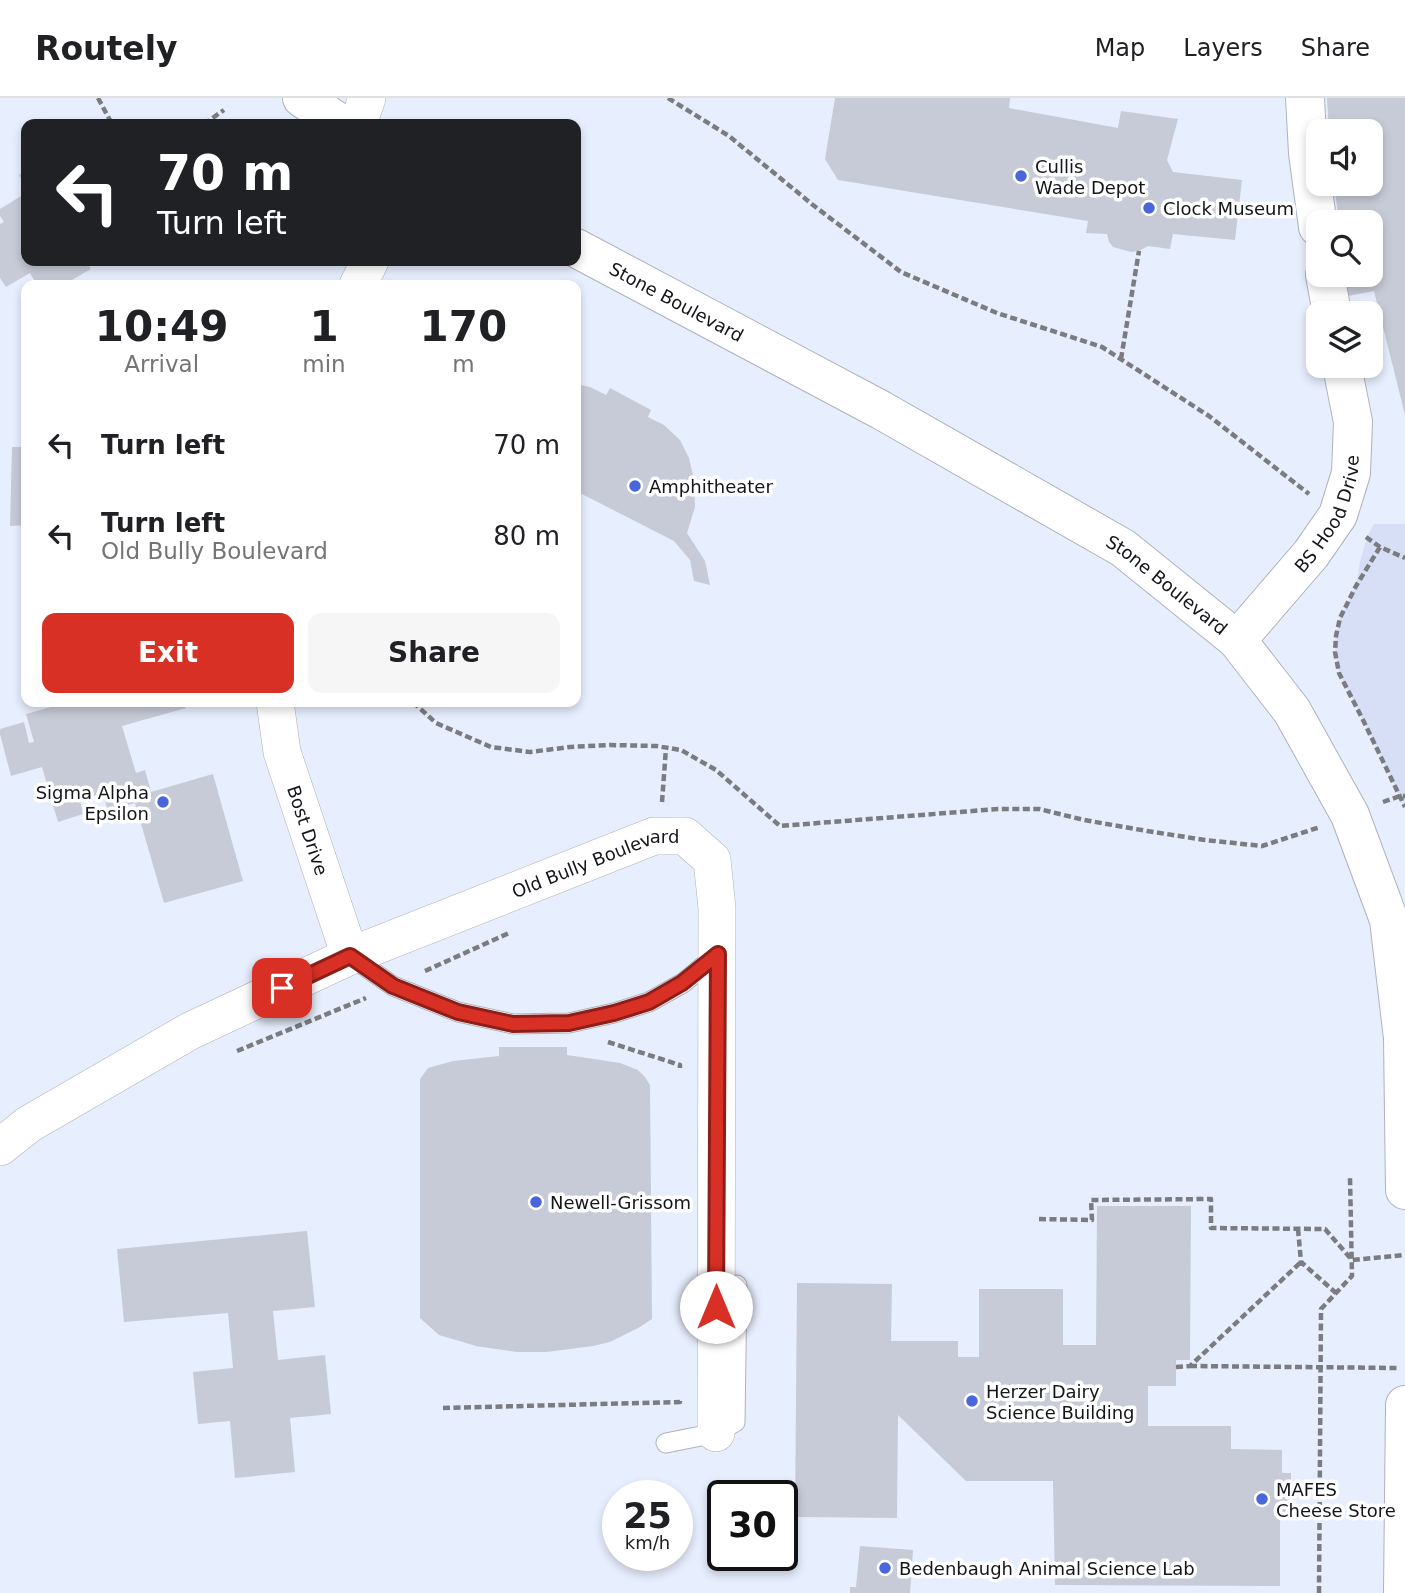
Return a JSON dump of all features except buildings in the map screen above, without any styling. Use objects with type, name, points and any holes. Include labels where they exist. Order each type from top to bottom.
[{"type":"street","points":[[302,98],[334,119]]},
{"type":"street","points":[[360,119],[367,98]]},
{"type":"street","points":[[1305,98],[1308,153],[1316,210]]},
{"type":"street","name":"Stone Boulevard","points":[[581,251],[881,410],[1123,548],[1237,640],[1292,710],[1350,815],[1389,920],[1403,1038],[1405,1190]]},
{"type":"street","name":"BS Hood Drive","points":[[1237,640],[1311,554],[1338,515],[1352,472],[1353,422],[1344,378]]},
{"type":"street","name":"Bost Drive","points":[[276,707],[282,752],[350,956]]},
{"type":"street","name":"Old Bully Boulevard","points":[[0,1147],[29,1125],[190,1031],[350,956],[654,836],[685,836],[712,860],[717,908],[716,1433]]},
{"type":"street","points":[[1403,1593],[1405,1405]]},
{"type":"lane","points":[[350,956],[393,986],[458,1012],[513,1024],[569,1023],[649,1002],[682,983],[718,954]]},
{"type":"lane","points":[[666,1443],[716,1433],[735,1422],[737,1285]]},
{"type":"path","points":[[98,98],[109,119]]},
{"type":"path","points":[[668,98],[729,136],[901,272],[997,313],[1102,347],[1209,416],[1380,547],[1405,558]]},
{"type":"path","points":[[211,119],[224,110]]},
{"type":"path","points":[[1121,359],[1139,251]]},
{"type":"path","points":[[1380,547],[1340,618],[1335,652],[1339,673],[1403,796],[1405,807]]},
{"type":"path","points":[[418,707],[436,723],[491,747],[530,752],[611,745],[656,746],[681,750],[716,769],[780,826],[998,809],[1039,809],[1147,831],[1262,846],[1403,796]]},
{"type":"path","points":[[601,1040],[680,1065],[680,1078]]},
{"type":"path","points":[[1319,1593],[1321,1309],[1352,1276],[1350,1178]]},
{"type":"path","points":[[1040,1219],[1092,1220],[1091,1200],[1211,1199],[1211,1228],[1325,1229],[1352,1260]]},
{"type":"path","points":[[1298,1229],[1301,1262],[1336,1293]]},
{"type":"path","points":[[1352,1260],[1405,1255]]},
{"type":"path","points":[[1190,1366],[1301,1262]]},
{"type":"path","points":[[1176,1367],[1405,1368]]},
{"type":"path","points":[[443,1408],[680,1402],[680,1389]]},
{"type":"shaded area","points":[[0,98],[1405,98],[1405,1593],[0,1593]]},
{"type":"shaded area","points":[[1374,524],[1405,524],[1405,807],[1339,673],[1335,652],[1340,618],[1356,586],[1367,537]]},
{"type":"place","name":"Cullis Wade Depot","points":[[1021,176]]},
{"type":"place","name":"Clock Museum","points":[[1149,208]]},
{"type":"place","name":"Amphitheater","points":[[635,486]]},
{"type":"place","name":"Sigma Alpha Epsilon","points":[[163,802]]},
{"type":"place","name":"Newell-Grissom","points":[[536,1202]]},
{"type":"place","name":"Herzer Dairy Science Building","points":[[972,1401]]},
{"type":"place","name":"MAFES Cheese Store","points":[[1262,1499]]},
{"type":"place","name":"Bedenbaugh Animal Science Lab","points":[[885,1568]]},
{"type":"route","points":[[282,988],[350,956],[393,986],[458,1012],[513,1024],[569,1023],[649,1002],[682,983],[718,954],[716,1307]]}]
